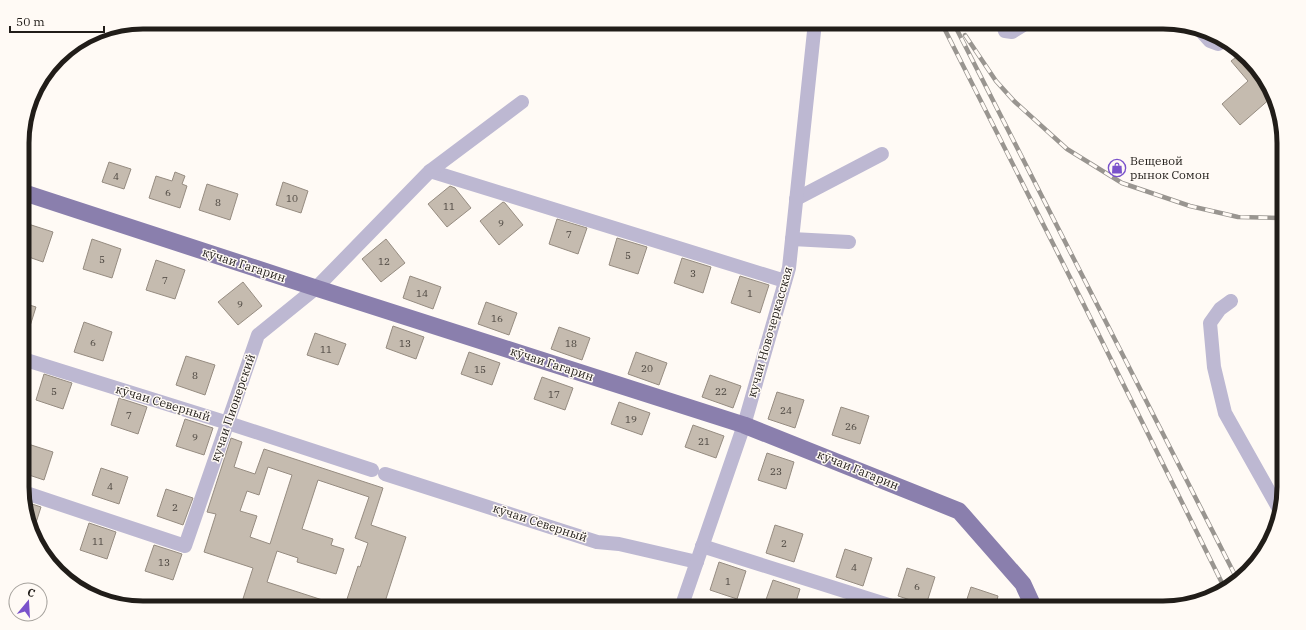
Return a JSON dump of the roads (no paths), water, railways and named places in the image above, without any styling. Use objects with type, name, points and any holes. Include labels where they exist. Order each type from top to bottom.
[{"type":"main road","name":"кӯчаи Гагарин","points":[[29,194],[744,425],[959,510],[1023,584],[1031,601]]},
{"type":"street","name":"кучаи Новочеркасская","points":[[683,601],[744,425],[789,268],[814,29]]},
{"type":"street","points":[[1005,29],[1012,32],[1017,29]]},
{"type":"street","points":[[1208,39],[1219,44]]},
{"type":"street","name":"кучаи Пионерский","points":[[29,494],[185,546],[258,335],[316,288],[430,171],[522,102]]},
{"type":"street","points":[[796,199],[882,154]]},
{"type":"street","points":[[430,171],[785,281]]},
{"type":"street","points":[[792,239],[849,242]]},
{"type":"street","points":[[1231,302],[1220,309],[1210,323],[1214,367],[1226,413],[1276,503]]},
{"type":"street","name":"кӯчаи Северный","points":[[29,361],[228,423],[597,542],[619,544],[697,562]]},
{"type":"street","points":[[702,546],[876,601]]},
{"type":"railway","points":[[945,29],[1222,584]]},
{"type":"railway","points":[[957,29],[1235,575]]},
{"type":"railway","points":[[965,35],[996,81],[1014,101],[1067,149],[1122,183],[1190,206],[1238,217],[1277,218]]},
{"type":"place","name":"Вещевой рынок Сомон","points":[[1117,168]]}]
